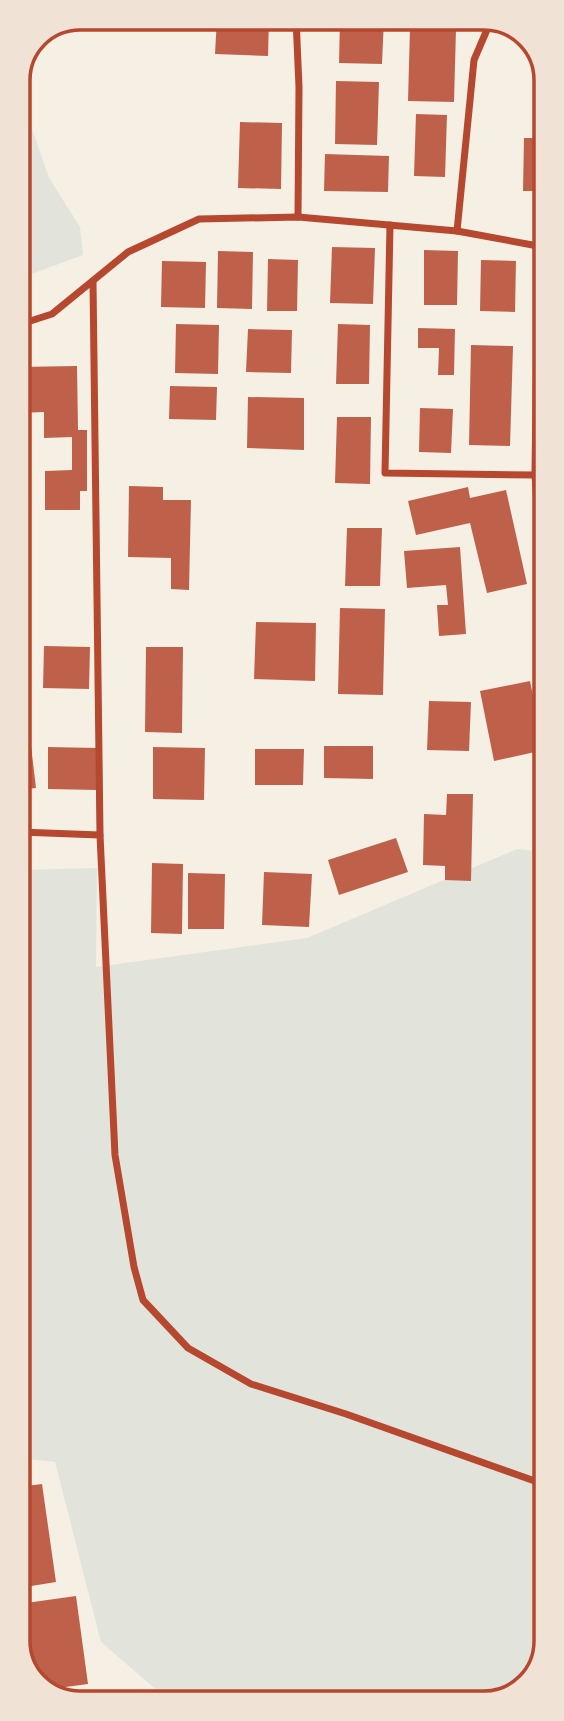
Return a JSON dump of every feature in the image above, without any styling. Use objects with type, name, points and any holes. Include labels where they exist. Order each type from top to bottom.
[{"type":"street","points":[[297,30],[298,217]]},
{"type":"street","points":[[457,231],[474,60],[487,30]]},
{"type":"street","points":[[30,321],[52,314],[128,252],[199,219],[298,217],[457,231],[534,245]]},
{"type":"street","points":[[390,225],[385,473],[534,475]]},
{"type":"street","points":[[93,282],[100,835],[115,1155],[134,1267],[143,1300],[188,1348],[251,1384],[346,1414],[534,1481]]},
{"type":"street","points":[[30,832],[100,835]]},
{"type":"shaded area","points":[[30,123],[49,178],[80,227],[83,255],[30,275]]},
{"type":"shaded area","points":[[517,849],[534,851],[534,1647],[524,1672],[512,1683],[497,1690],[158,1691],[101,1642],[55,1462],[30,1459],[30,870],[97,868],[96,967],[307,938]]},
{"type":"building","points":[[216,30],[269,30],[268,56],[215,54]]},
{"type":"building","points":[[340,30],[383,30],[382,64],[339,63]]},
{"type":"building","points":[[410,30],[456,30],[454,102],[408,101]]},
{"type":"building","points":[[336,81],[379,82],[377,145],[335,144]]},
{"type":"building","points":[[416,114],[447,115],[445,177],[414,176]]},
{"type":"building","points":[[240,122],[282,123],[281,189],[238,188]]},
{"type":"building","points":[[524,138],[534,138],[534,191],[523,191]]},
{"type":"building","points":[[325,154],[389,156],[388,192],[324,191]]},
{"type":"building","points":[[332,247],[375,248],[373,304],[330,303]]},
{"type":"building","points":[[424,250],[458,251],[457,305],[424,305]]},
{"type":"building","points":[[218,251],[253,252],[252,309],[217,308]]},
{"type":"building","points":[[268,259],[298,260],[297,311],[267,311]]},
{"type":"building","points":[[481,260],[516,261],[515,312],[480,311]]},
{"type":"building","points":[[162,261],[206,262],[205,308],[161,307]]},
{"type":"building","points":[[176,324],[219,325],[218,374],[175,373]]},
{"type":"building","points":[[338,324],[370,325],[369,384],[336,384]]},
{"type":"building","points":[[418,328],[455,329],[454,375],[438,375],[439,348],[418,348]]},
{"type":"building","points":[[248,329],[292,330],[291,373],[246,372]]},
{"type":"building","points":[[471,345],[513,346],[510,446],[469,445]]},
{"type":"building","points":[[77,366],[78,430],[87,430],[87,491],[80,491],[80,510],[45,510],[45,471],[72,470],[72,437],[44,438],[44,412],[30,413],[30,367]]},
{"type":"building","points":[[170,386],[217,387],[216,420],[169,419]]},
{"type":"building","points":[[248,397],[304,398],[304,450],[247,448]]},
{"type":"building","points":[[420,408],[453,409],[451,453],[419,452]]},
{"type":"building","points":[[337,417],[371,417],[370,484],[335,483]]},
{"type":"building","points":[[129,486],[163,487],[163,500],[191,500],[189,590],[171,589],[171,558],[128,557]]},
{"type":"building","points":[[468,487],[470,498],[506,490],[527,584],[487,593],[470,523],[416,535],[408,501]]},
{"type":"building","points":[[347,528],[382,528],[380,586],[345,586]]},
{"type":"building","points":[[460,547],[466,634],[439,636],[437,605],[448,605],[446,585],[407,588],[404,551]]},
{"type":"building","points":[[340,608],[385,609],[383,695],[338,694]]},
{"type":"building","points":[[256,622],[316,623],[315,681],[254,679]]},
{"type":"building","points":[[44,646],[90,647],[89,689],[43,688]]},
{"type":"building","points":[[146,647],[183,647],[182,733],[145,732]]},
{"type":"building","points":[[530,681],[534,701],[534,752],[494,761],[480,691]]},
{"type":"building","points":[[429,701],[471,702],[469,751],[427,750]]},
{"type":"building","points":[[30,746],[36,788],[30,789]]},
{"type":"building","points":[[324,746],[373,746],[373,779],[324,778]]},
{"type":"building","points":[[48,747],[97,748],[97,790],[48,789]]},
{"type":"building","points":[[153,747],[205,748],[204,800],[153,799]]},
{"type":"building","points":[[255,749],[304,749],[303,785],[255,785]]},
{"type":"building","points":[[447,794],[473,794],[471,881],[445,880],[445,866],[423,865],[424,814],[446,815]]},
{"type":"building","points":[[396,838],[408,872],[339,895],[328,860]]},
{"type":"building","points":[[152,863],[183,864],[182,934],[151,933]]},
{"type":"building","points":[[264,872],[312,874],[309,927],[262,925]]},
{"type":"building","points":[[188,873],[225,874],[224,929],[188,929]]},
{"type":"building","points":[[42,1484],[56,1582],[30,1586],[30,1486]]},
{"type":"building","points":[[76,1596],[88,1684],[62,1687],[49,1681],[38,1669],[31,1654],[30,1602]]}]
